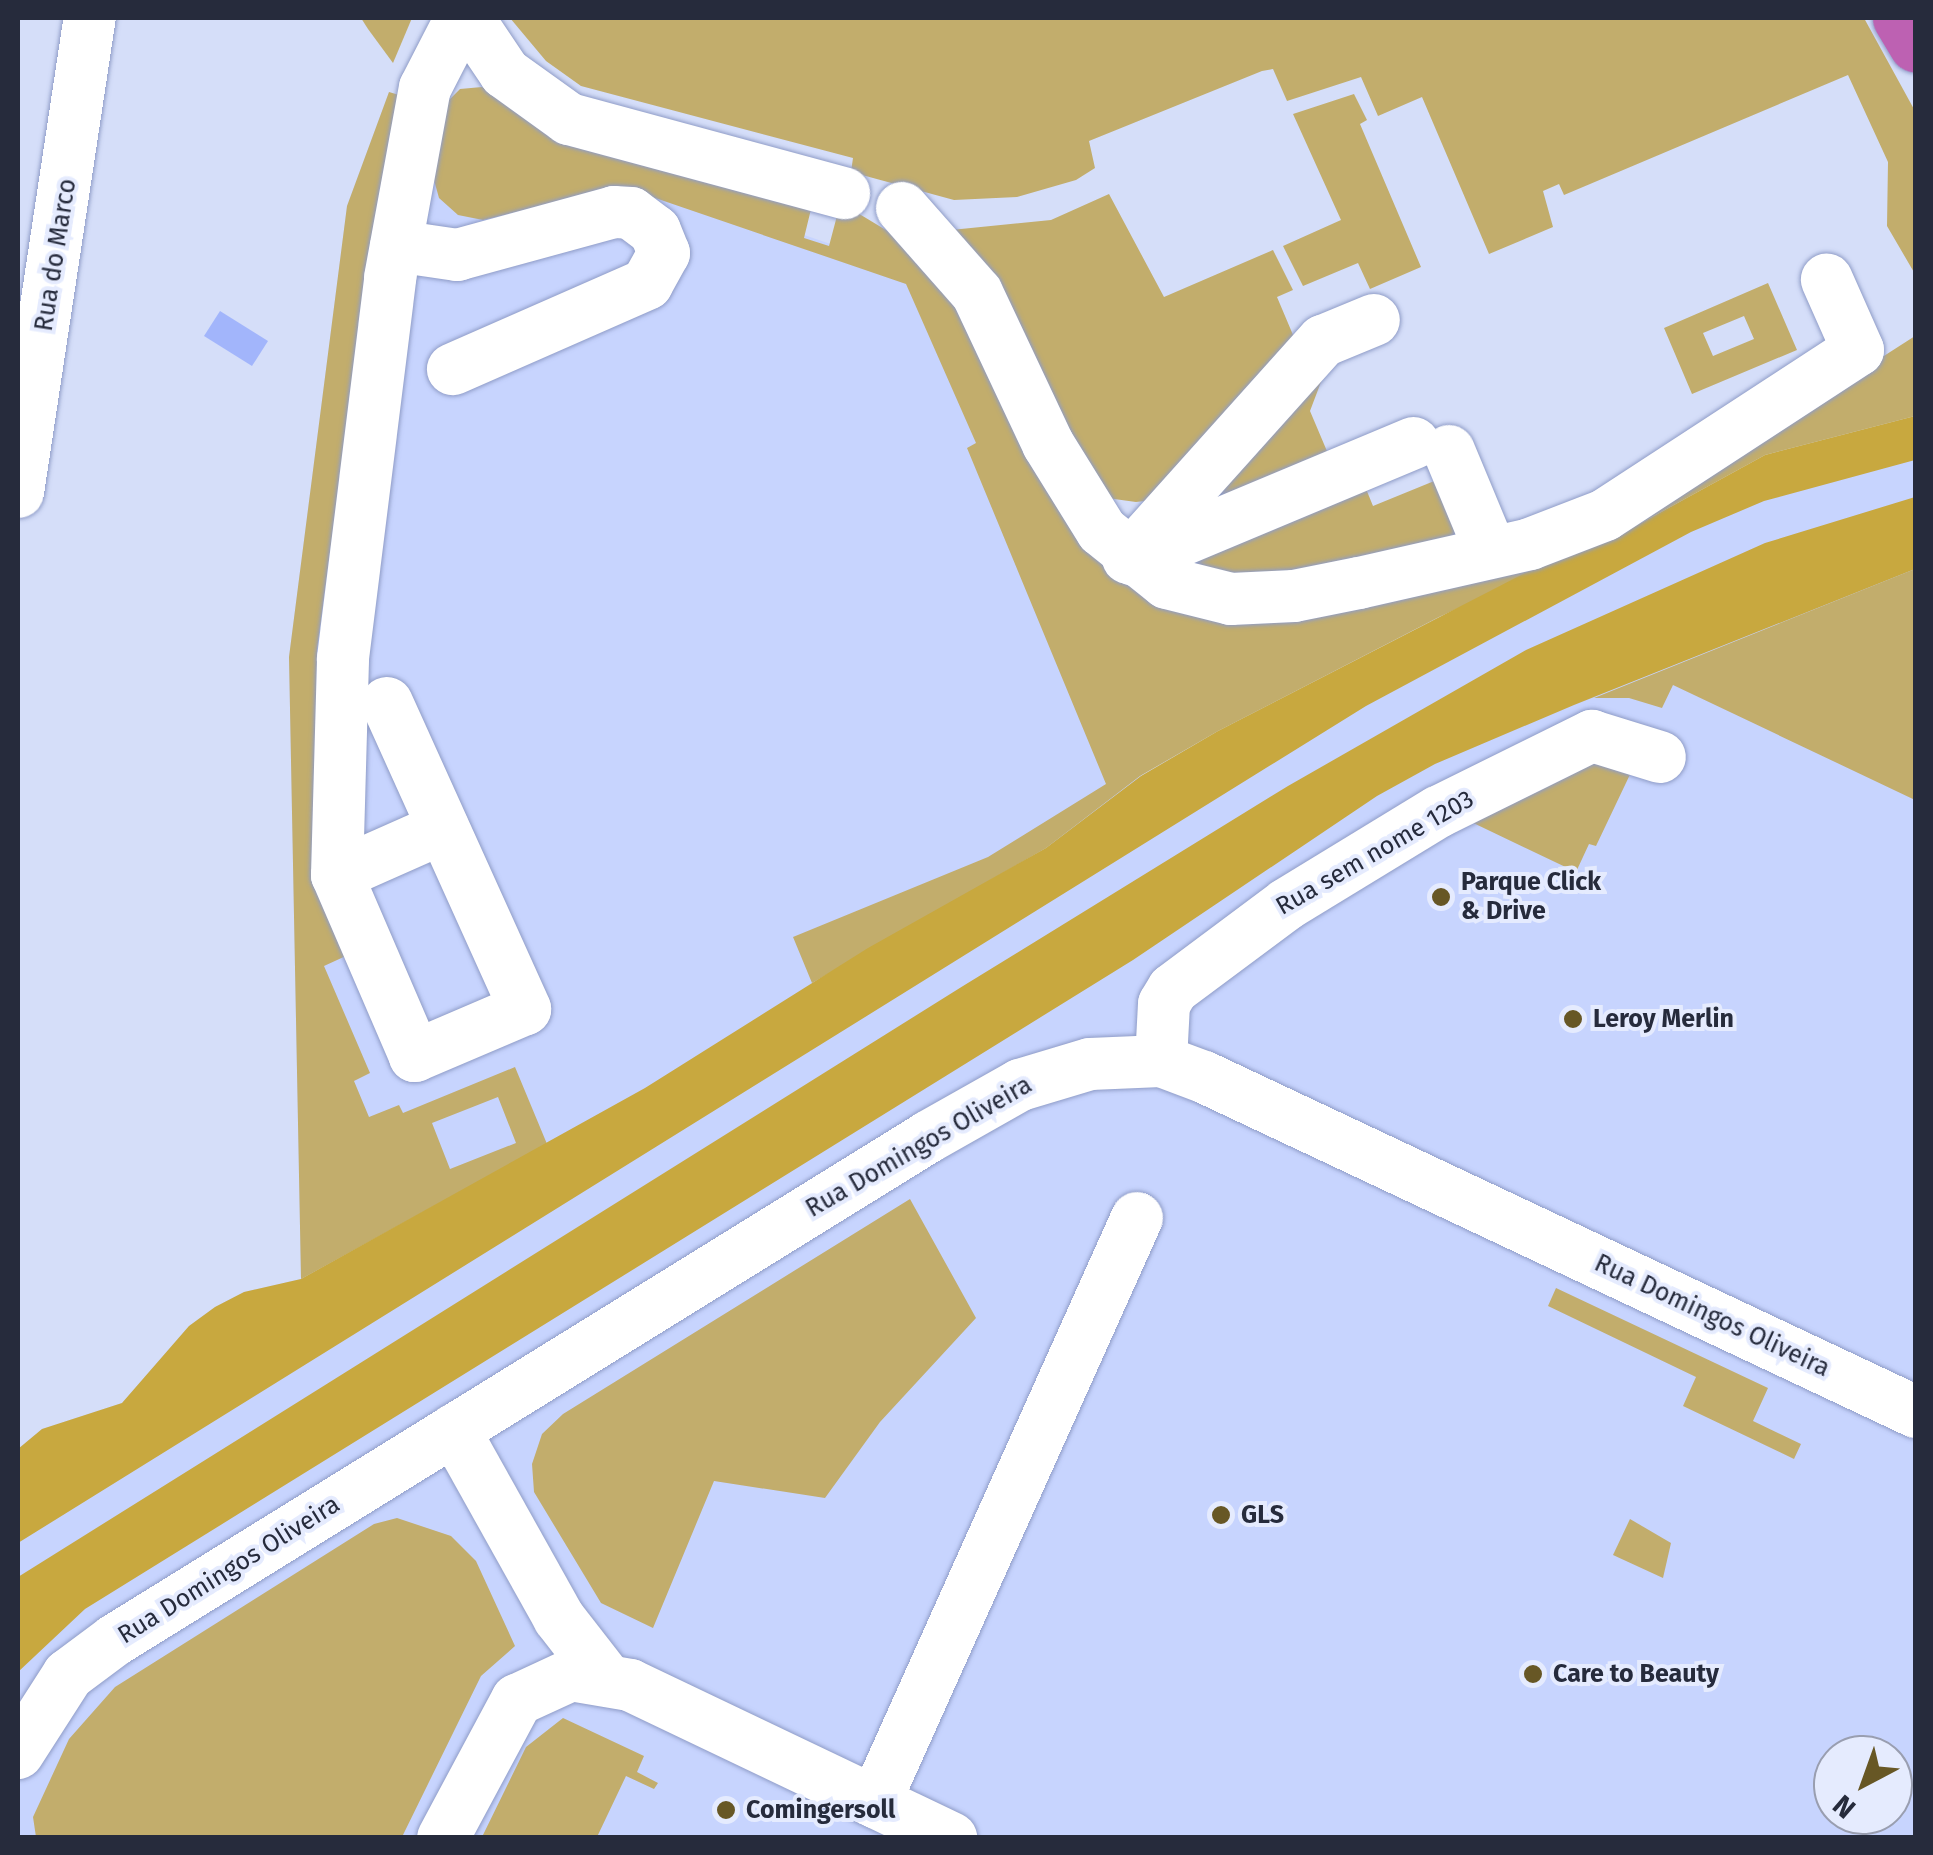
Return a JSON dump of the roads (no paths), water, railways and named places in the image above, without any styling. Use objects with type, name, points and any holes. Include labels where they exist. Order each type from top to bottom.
[{"type":"highway","points":[[1900,18],[1916,45]]},
{"type":"street","name":"Rua do Marco","points":[[18,492],[90,18]]},
{"type":"street","points":[[387,704],[525,1010],[415,1056],[337,875],[342,658],[396,246],[425,88],[460,18]]},
{"type":"street","points":[[468,18],[505,73],[570,119],[844,192]]},
{"type":"street","points":[[902,208],[978,293],[1048,444],[1102,532],[1130,559],[1167,583],[1230,599],[1294,596],[1490,552],[1606,515],[1858,350],[1827,280]]},
{"type":"street","points":[[396,246],[457,255],[614,212],[631,213],[655,231],[664,252],[647,284],[453,369]]},
{"type":"street","points":[[1130,559],[1322,341],[1374,320]]},
{"type":"street","points":[[1130,559],[1432,447],[1490,552]]},
{"type":"street","name":"Rua sem nome 1203","points":[[1161,1061],[1164,1004],[1173,990],[1287,904],[1438,812],[1592,736],[1660,757]]},
{"type":"street","points":[[337,875],[443,828]]},
{"type":"street","name":"Rua Domingos Oliveira","points":[[18,1752],[48,1699],[90,1656],[998,1096],[1090,1064],[1161,1061],[1916,1412]]},
{"type":"street","points":[[876,1802],[1137,1218]]},
{"type":"street","points":[[454,1430],[513,1542],[605,1677]]},
{"type":"street","points":[[443,1838],[517,1700],[572,1674],[605,1677],[951,1838]]},
{"type":"water","points":[[220,311],[268,341],[252,366],[204,336]]},
{"type":"place","name":"Parque Click & Drive","points":[[1441,897]]},
{"type":"place","name":"Leroy Merlin","points":[[1573,1019]]},
{"type":"place","name":"GLS","points":[[1221,1515]]},
{"type":"place","name":"Care to Beauty","points":[[1533,1674]]},
{"type":"place","name":"Comingersoll","points":[[726,1810]]}]
